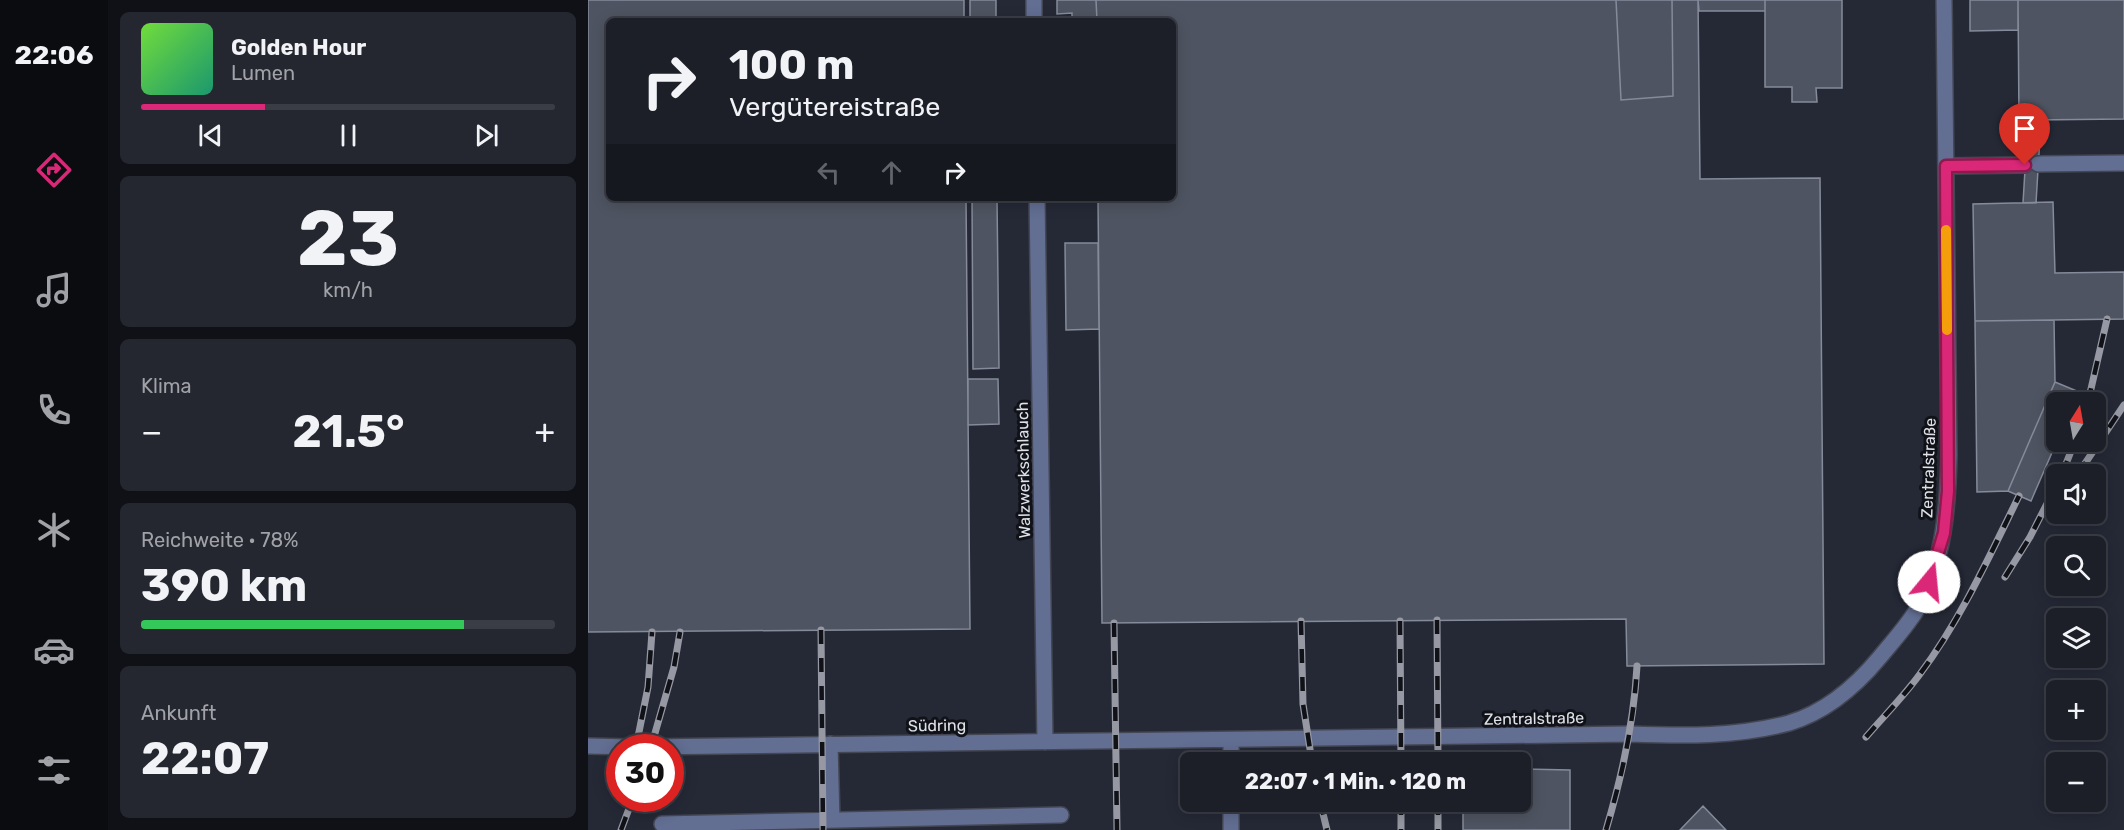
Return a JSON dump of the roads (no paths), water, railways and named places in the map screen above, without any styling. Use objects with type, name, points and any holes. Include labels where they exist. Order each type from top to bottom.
[{"type":"street","points":[[1034,0],[1034,18]]},
{"type":"street","name":"Zentralstraße","points":[[1231,740],[1714,736],[1758,730],[1791,722],[1819,710],[1848,691],[1870,668],[1919,607],[1944,533],[1949,467],[1944,0]]},
{"type":"street","points":[[1946,166],[2124,163]]},
{"type":"street","name":"Walzwerkschlauch","points":[[1037,201],[1045,742]]},
{"type":"street","points":[[1231,740],[1231,752]]},
{"type":"street","name":"Südring","points":[[684,746],[1231,740]]},
{"type":"street","points":[[830,744],[832,820]]},
{"type":"street","points":[[588,746],[606,746]]},
{"type":"street","points":[[1231,812],[1231,830]]},
{"type":"street","points":[[662,824],[1061,815]]},
{"type":"railway","points":[[2090,392],[2107,319]]},
{"type":"railway","points":[[2085,464],[2124,405]]},
{"type":"railway","points":[[2066,464],[2071,452]]},
{"type":"railway","points":[[1866,737],[1914,682],[1949,632],[2019,496]]},
{"type":"railway","points":[[2005,577],[2046,506]]},
{"type":"railway","points":[[1437,620],[1438,752]]},
{"type":"railway","points":[[1301,621],[1303,704],[1310,752]]},
{"type":"railway","points":[[1400,621],[1401,752]]},
{"type":"railway","points":[[1114,623],[1117,830]]},
{"type":"railway","points":[[821,630],[823,830]]},
{"type":"railway","points":[[639,734],[648,687],[652,632]]},
{"type":"railway","points":[[655,734],[674,667],[680,632]]},
{"type":"railway","points":[[1606,830],[1626,749],[1637,666]]},
{"type":"railway","points":[[621,830],[628,812]]},
{"type":"railway","points":[[1323,812],[1327,830]]},
{"type":"railway","points":[[1401,812],[1401,830]]},
{"type":"railway","points":[[1438,812],[1438,830]]}]
